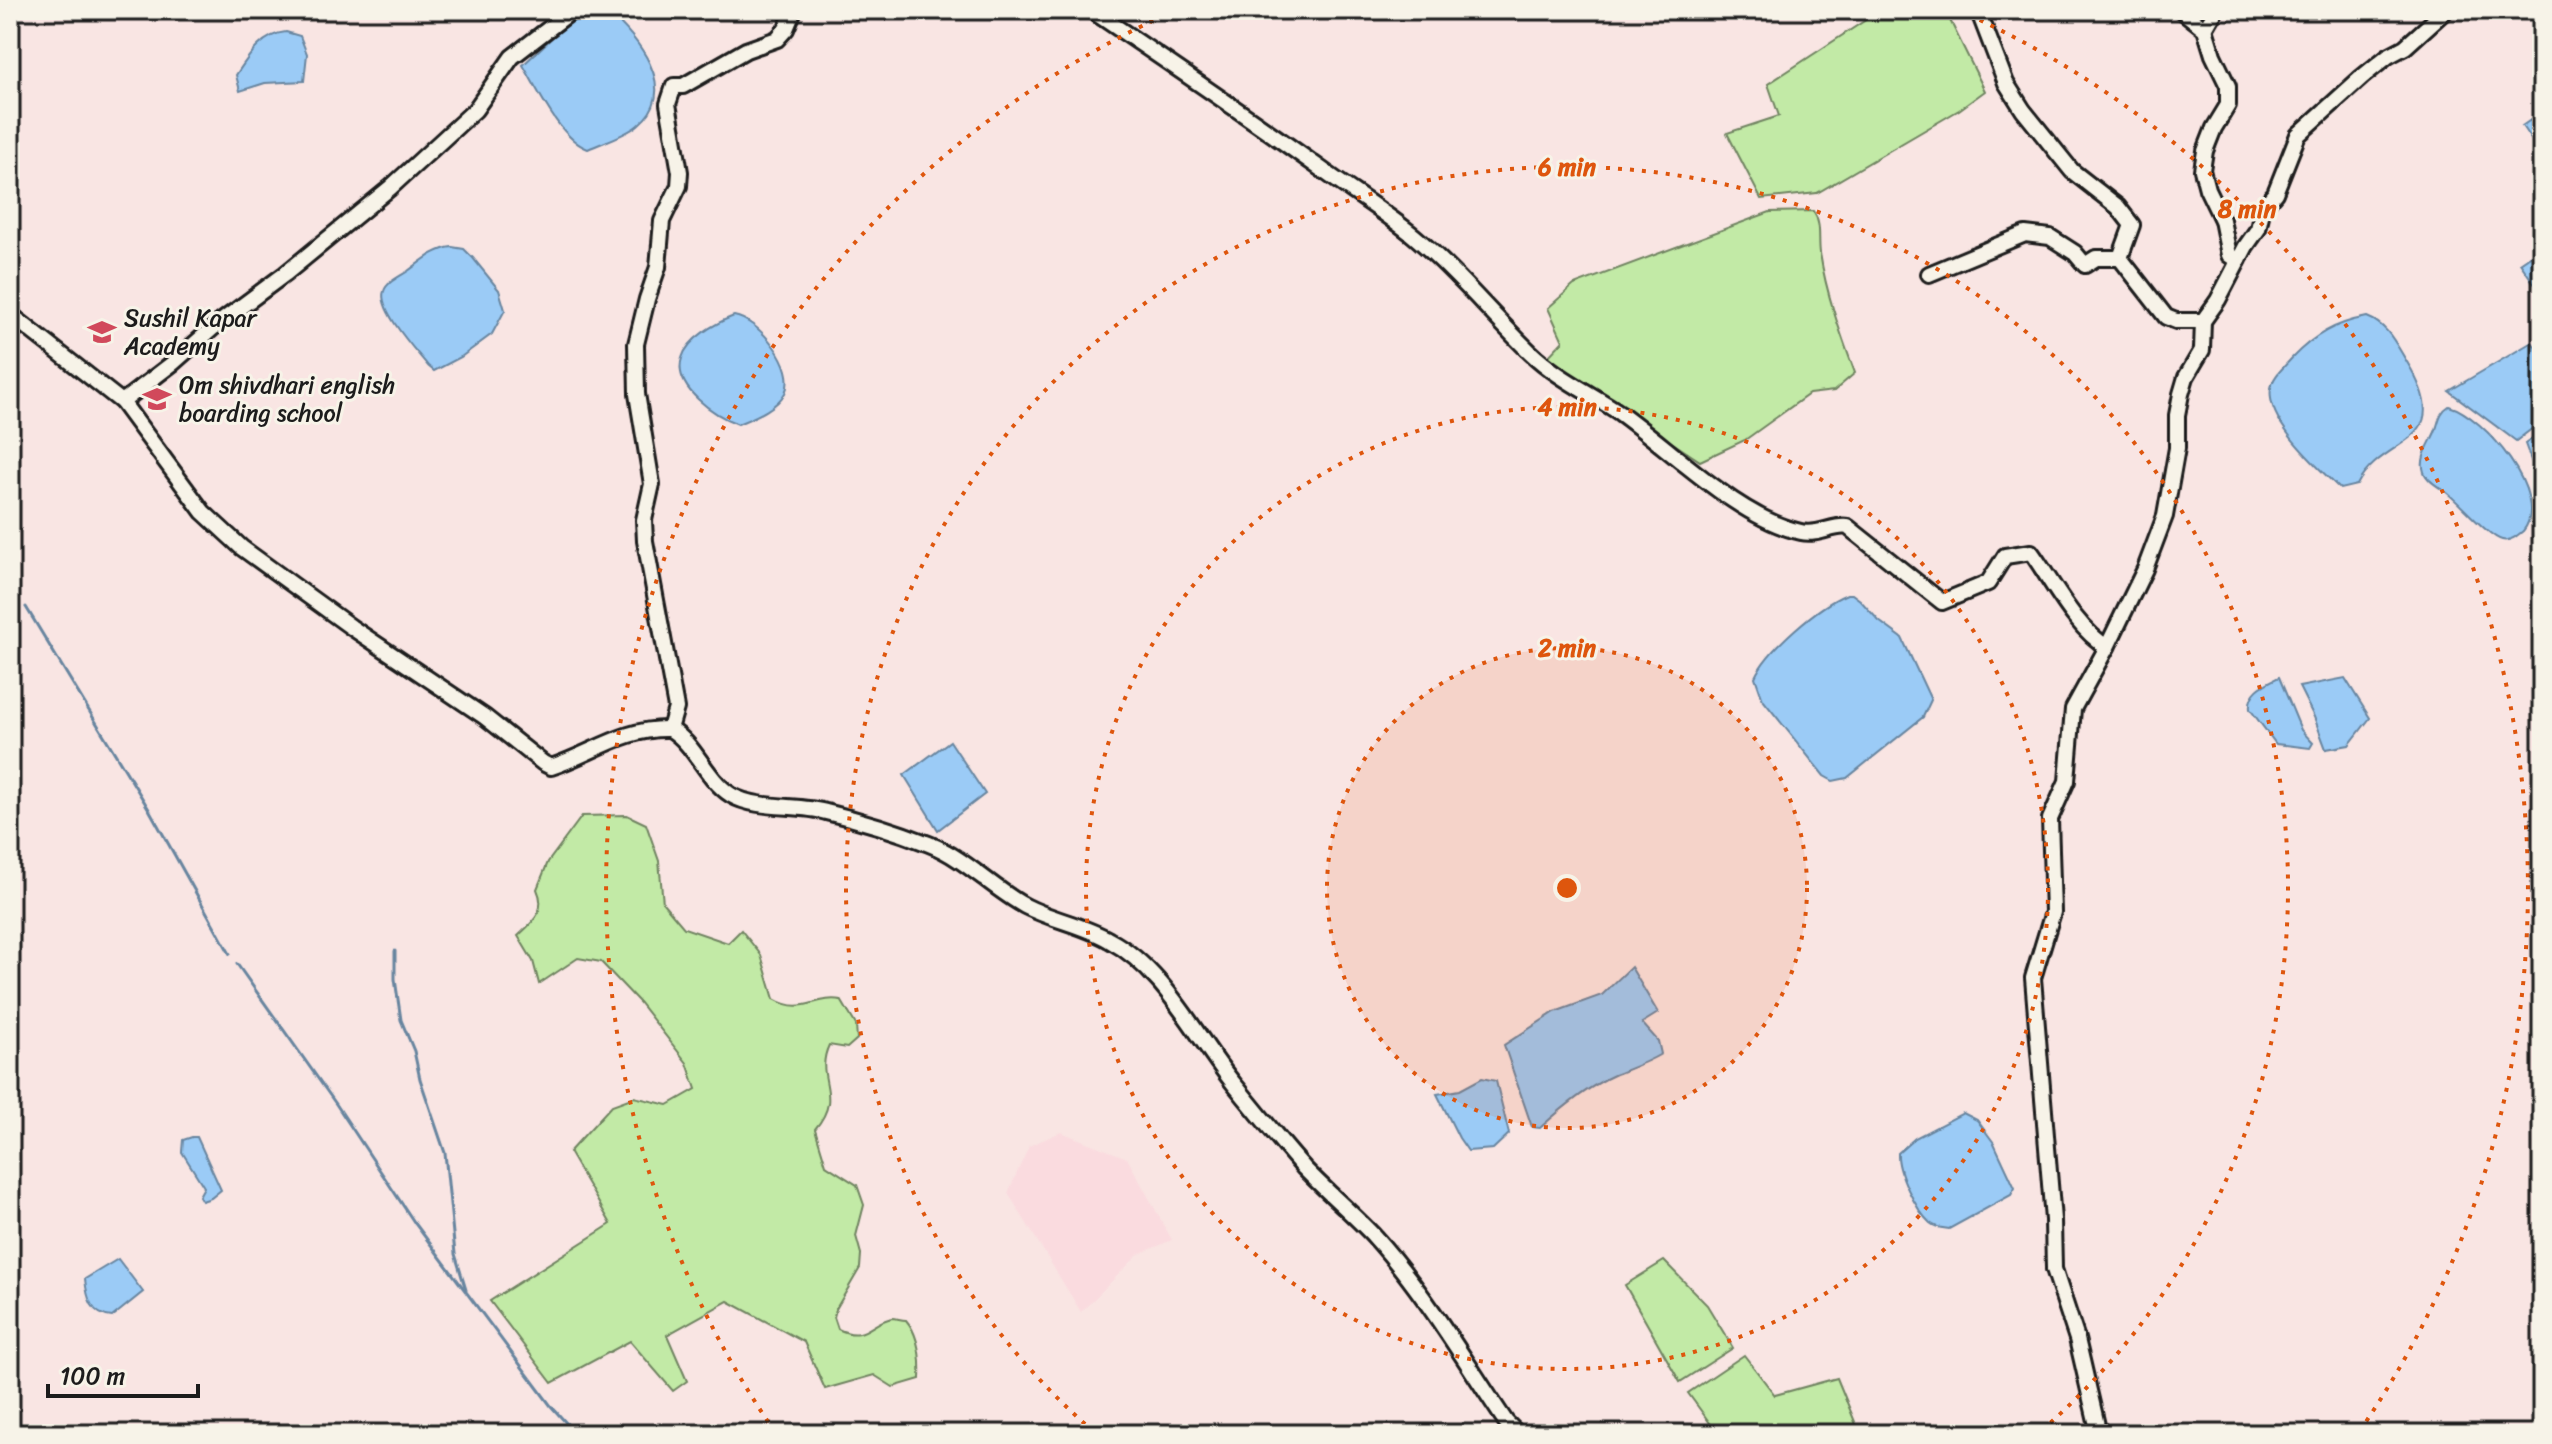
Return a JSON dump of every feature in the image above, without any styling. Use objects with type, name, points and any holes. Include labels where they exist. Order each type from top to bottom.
[{"type":"street","points":[[122,402],[390,188],[475,110],[512,57],[573,10]]},
{"type":"street","points":[[670,729],[676,708],[645,541],[644,520],[652,484],[637,394],[636,344],[658,267],[662,221],[679,186],[680,172],[668,104],[674,86],[683,86],[746,50],[777,39],[786,29],[794,10]]},
{"type":"street","points":[[1091,10],[1241,112],[1414,236],[1530,352],[1619,413],[1732,499],[1772,522],[1802,533],[1848,527],[1942,602],[1988,583],[2005,556],[2031,552],[2083,626],[2096,641],[2107,647]]},
{"type":"street","points":[[1978,10],[2006,83],[2030,121],[2072,171],[2118,207],[2132,225],[2120,258]]},
{"type":"street","points":[[2181,10],[2205,29],[2228,86],[2228,105],[2214,128],[2202,170],[2207,189],[2222,220],[2229,255],[2238,261]]},
{"type":"street","points":[[2205,29],[2216,10]]},
{"type":"street","points":[[2099,1434],[2077,1339],[2054,1269],[2053,1220],[2033,978],[2053,912],[2050,819],[2067,781],[2073,709],[2145,569],[2165,516],[2177,448],[2177,415],[2181,394],[2186,377],[2202,350],[2203,321],[2258,229],[2263,207],[2275,193],[2298,135],[2362,77],[2405,47],[2446,10]]},
{"type":"street","points":[[1929,274],[2025,234],[2050,237],[2075,253],[2085,265],[2096,258],[2120,258]]},
{"type":"street","points":[[2120,258],[2166,317],[2176,321],[2203,321]]},
{"type":"street","points":[[10,314],[122,402],[203,512],[242,548],[351,627],[485,717],[543,763],[551,767],[575,760],[609,741],[636,731],[670,729],[687,744],[705,771],[733,796],[772,806],[825,811],[931,845],[956,857],[991,885],[1027,907],[1109,940],[1147,967],[1233,1082],[1304,1167],[1374,1236],[1422,1298],[1506,1422],[1518,1434]]},
{"type":"shaded area","points":[[1061,1132],[1127,1158],[1172,1240],[1139,1254],[1081,1312],[1008,1193],[1029,1146]]},
{"type":"green space","points":[[1881,10],[1945,10],[1985,91],[1959,110],[1817,193],[1761,199],[1727,133],[1779,116],[1768,84]]},
{"type":"green space","points":[[1813,211],[1819,226],[1826,283],[1855,373],[1834,391],[1809,394],[1745,440],[1700,461],[1546,359],[1563,341],[1548,308],[1574,285],[1770,212]]},
{"type":"green space","points":[[627,815],[646,824],[659,861],[663,903],[684,928],[728,943],[741,930],[761,955],[774,999],[793,1006],[841,1000],[856,1025],[857,1039],[847,1048],[829,1045],[824,1068],[828,1106],[815,1129],[826,1165],[857,1185],[864,1205],[856,1236],[861,1254],[860,1268],[834,1317],[838,1329],[855,1334],[885,1320],[906,1320],[918,1348],[920,1379],[893,1387],[874,1375],[825,1389],[804,1342],[728,1301],[667,1335],[687,1381],[673,1391],[630,1341],[552,1383],[490,1301],[611,1224],[569,1152],[612,1105],[634,1097],[668,1105],[696,1089],[687,1063],[639,1002],[601,962],[578,958],[539,984],[533,961],[518,936],[537,916],[540,897],[537,889],[548,862],[582,816]]},
{"type":"green space","points":[[1664,1261],[1707,1305],[1733,1348],[1680,1382],[1625,1285]]},
{"type":"green space","points":[[1744,1355],[1775,1395],[1837,1378],[1860,1434],[1718,1434],[1688,1393]]},
{"type":"water","points":[[590,10],[606,10],[641,48],[655,80],[656,96],[650,111],[633,129],[588,149],[578,144],[559,125],[523,65],[574,17]]},
{"type":"water","points":[[286,32],[300,36],[307,54],[304,81],[265,83],[240,91],[236,75],[251,54],[270,37]]},
{"type":"water","points":[[2542,112],[2542,156],[2522,126]]},
{"type":"water","points":[[452,247],[464,249],[473,258],[499,290],[505,310],[492,334],[461,357],[434,371],[392,319],[383,299],[384,291],[391,282],[429,256]]},
{"type":"water","points":[[2542,248],[2542,295],[2520,263]]},
{"type":"water","points":[[734,316],[754,326],[774,346],[788,382],[785,393],[776,404],[738,424],[719,415],[698,399],[683,380],[681,369],[685,351],[696,338]]},
{"type":"water","points":[[2367,317],[2381,325],[2395,342],[2421,390],[2425,410],[2421,425],[2412,436],[2369,468],[2357,485],[2340,489],[2307,457],[2285,429],[2271,401],[2271,388],[2279,372],[2308,343],[2335,327]]},
{"type":"water","points":[[2532,342],[2542,357],[2542,421],[2516,441],[2449,391]]},
{"type":"water","points":[[2449,406],[2479,425],[2495,441],[2522,479],[2529,498],[2530,516],[2523,531],[2513,538],[2502,540],[2490,533],[2426,475],[2424,456],[2441,414]]},
{"type":"water","points":[[2542,432],[2542,483],[2540,485],[2525,444]]},
{"type":"water","points":[[1847,594],[1860,600],[1879,621],[1902,638],[1931,700],[1923,717],[1847,778],[1833,781],[1824,776],[1763,700],[1755,677],[1771,654],[1795,630],[1822,608]]},
{"type":"water","points":[[2279,677],[2301,730],[2313,743],[2310,748],[2276,744],[2250,709],[2255,693]]},
{"type":"water","points":[[2345,678],[2370,718],[2349,745],[2326,749],[2299,687]]},
{"type":"water","points":[[950,741],[985,794],[938,830],[904,775]]},
{"type":"water","points":[[1631,967],[1658,1013],[1642,1023],[1658,1041],[1661,1054],[1604,1080],[1575,1098],[1540,1128],[1532,1127],[1504,1045],[1555,1012],[1602,995]]},
{"type":"water","points":[[1482,1078],[1496,1081],[1509,1134],[1493,1149],[1468,1151],[1437,1094],[1460,1090]]},
{"type":"water","points":[[1963,1113],[1977,1120],[1994,1143],[2015,1188],[2011,1195],[1949,1229],[1941,1228],[1930,1223],[1913,1200],[1904,1180],[1898,1153],[1915,1138]]},
{"type":"water","points":[[197,1137],[221,1190],[202,1201],[199,1196],[204,1187],[182,1152],[183,1140]]},
{"type":"water","points":[[118,1259],[143,1292],[112,1317],[105,1316],[91,1304],[85,1279]]},
{"type":"waterway","points":[[26,607],[150,811],[230,954]]},
{"type":"waterway","points":[[395,951],[395,979],[401,1020],[414,1051],[420,1079],[445,1153],[455,1254],[466,1290]]},
{"type":"waterway","points":[[237,964],[336,1104],[414,1222],[551,1406],[576,1434]]},
{"type":"place","name":"Sushil Kapar Academy","points":[[102,332]]},
{"type":"place","name":"Om shivdhari english boarding school","points":[[157,399]]}]
